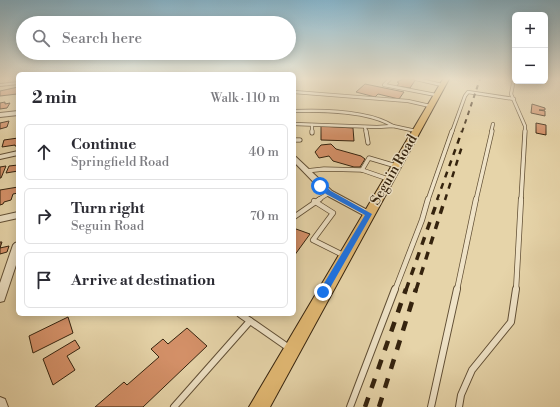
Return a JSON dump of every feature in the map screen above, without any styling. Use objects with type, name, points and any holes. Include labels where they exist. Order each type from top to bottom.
[{"type":"main road","name":"Seguin Road","points":[[259,407],[434,98]]},
{"type":"street","points":[[0,115],[16,113]]},
{"type":"street","points":[[0,157],[16,154]]},
{"type":"street","points":[[296,160],[306,172],[329,192],[368,214]]},
{"type":"street","points":[[0,219],[16,215]]},
{"type":"street","points":[[0,298],[16,251]]},
{"type":"lane","points":[[373,98],[408,102],[419,98]]},
{"type":"lane","points":[[350,407],[422,220],[431,189],[464,98]]},
{"type":"lane","points":[[459,407],[460,395],[472,370],[511,322],[516,296],[525,126],[514,99],[508,98]]},
{"type":"lane","points":[[296,111],[315,110],[353,115],[386,121],[393,126]]},
{"type":"lane","points":[[296,124],[365,127],[393,126],[416,131]]},
{"type":"lane","points":[[431,407],[493,124]]},
{"type":"lane","points":[[312,125],[312,132]]},
{"type":"lane","points":[[365,127],[368,143]]},
{"type":"lane","points":[[362,170],[369,158],[396,166]]},
{"type":"lane","points":[[306,172],[324,169],[362,170],[388,179]]},
{"type":"lane","points":[[296,215],[314,201],[329,192]]},
{"type":"lane","points":[[314,201],[333,213],[313,240],[344,255]]},
{"type":"lane","points":[[243,316],[291,349]]},
{"type":"lane","points":[[174,407],[250,320]]},
{"type":"building","points":[[5,102],[5,104],[10,103],[7,108],[0,109],[0,103]]},
{"type":"building","points":[[532,104],[545,108],[545,110],[539,110],[545,111],[545,116],[531,113]]},
{"type":"building","points":[[9,121],[7,127],[0,129],[0,123]]},
{"type":"building","points":[[536,123],[546,125],[546,135],[536,133]]},
{"type":"building","points":[[321,126],[353,128],[354,141],[321,140]]},
{"type":"building","points":[[16,138],[16,146],[2,147],[4,140]]},
{"type":"building","points":[[331,144],[336,149],[361,156],[365,159],[360,167],[354,167],[333,161],[329,156],[319,158],[315,152],[321,145]]},
{"type":"building","points":[[16,165],[16,171],[6,173],[9,166]]},
{"type":"building","points":[[6,166],[1,178],[0,178],[0,167]]},
{"type":"building","points":[[16,187],[16,193],[13,194],[11,200],[0,205],[0,190]]},
{"type":"building","points":[[296,229],[310,234],[296,253]]},
{"type":"building","points":[[9,246],[7,252],[0,254],[0,248]]},
{"type":"building","points":[[68,317],[73,333],[33,353],[29,336]]},
{"type":"building","points":[[187,328],[207,346],[143,407],[95,407],[124,382],[127,385],[159,357],[151,349],[163,339],[168,344]]},
{"type":"building","points":[[75,340],[80,348],[67,356],[75,370],[53,385],[43,359]]},
{"type":"railway","points":[[462,132],[474,98]]},
{"type":"railway","points":[[437,200],[462,131]]},
{"type":"railway","points":[[445,200],[463,143]]},
{"type":"railway","points":[[406,290],[438,199]]},
{"type":"railway","points":[[416,290],[445,199]]},
{"type":"railway","points":[[365,407],[406,289]]},
{"type":"railway","points":[[379,407],[416,289]]},
{"type":"route","points":[[320,186],[368,214],[323,292]]}]
